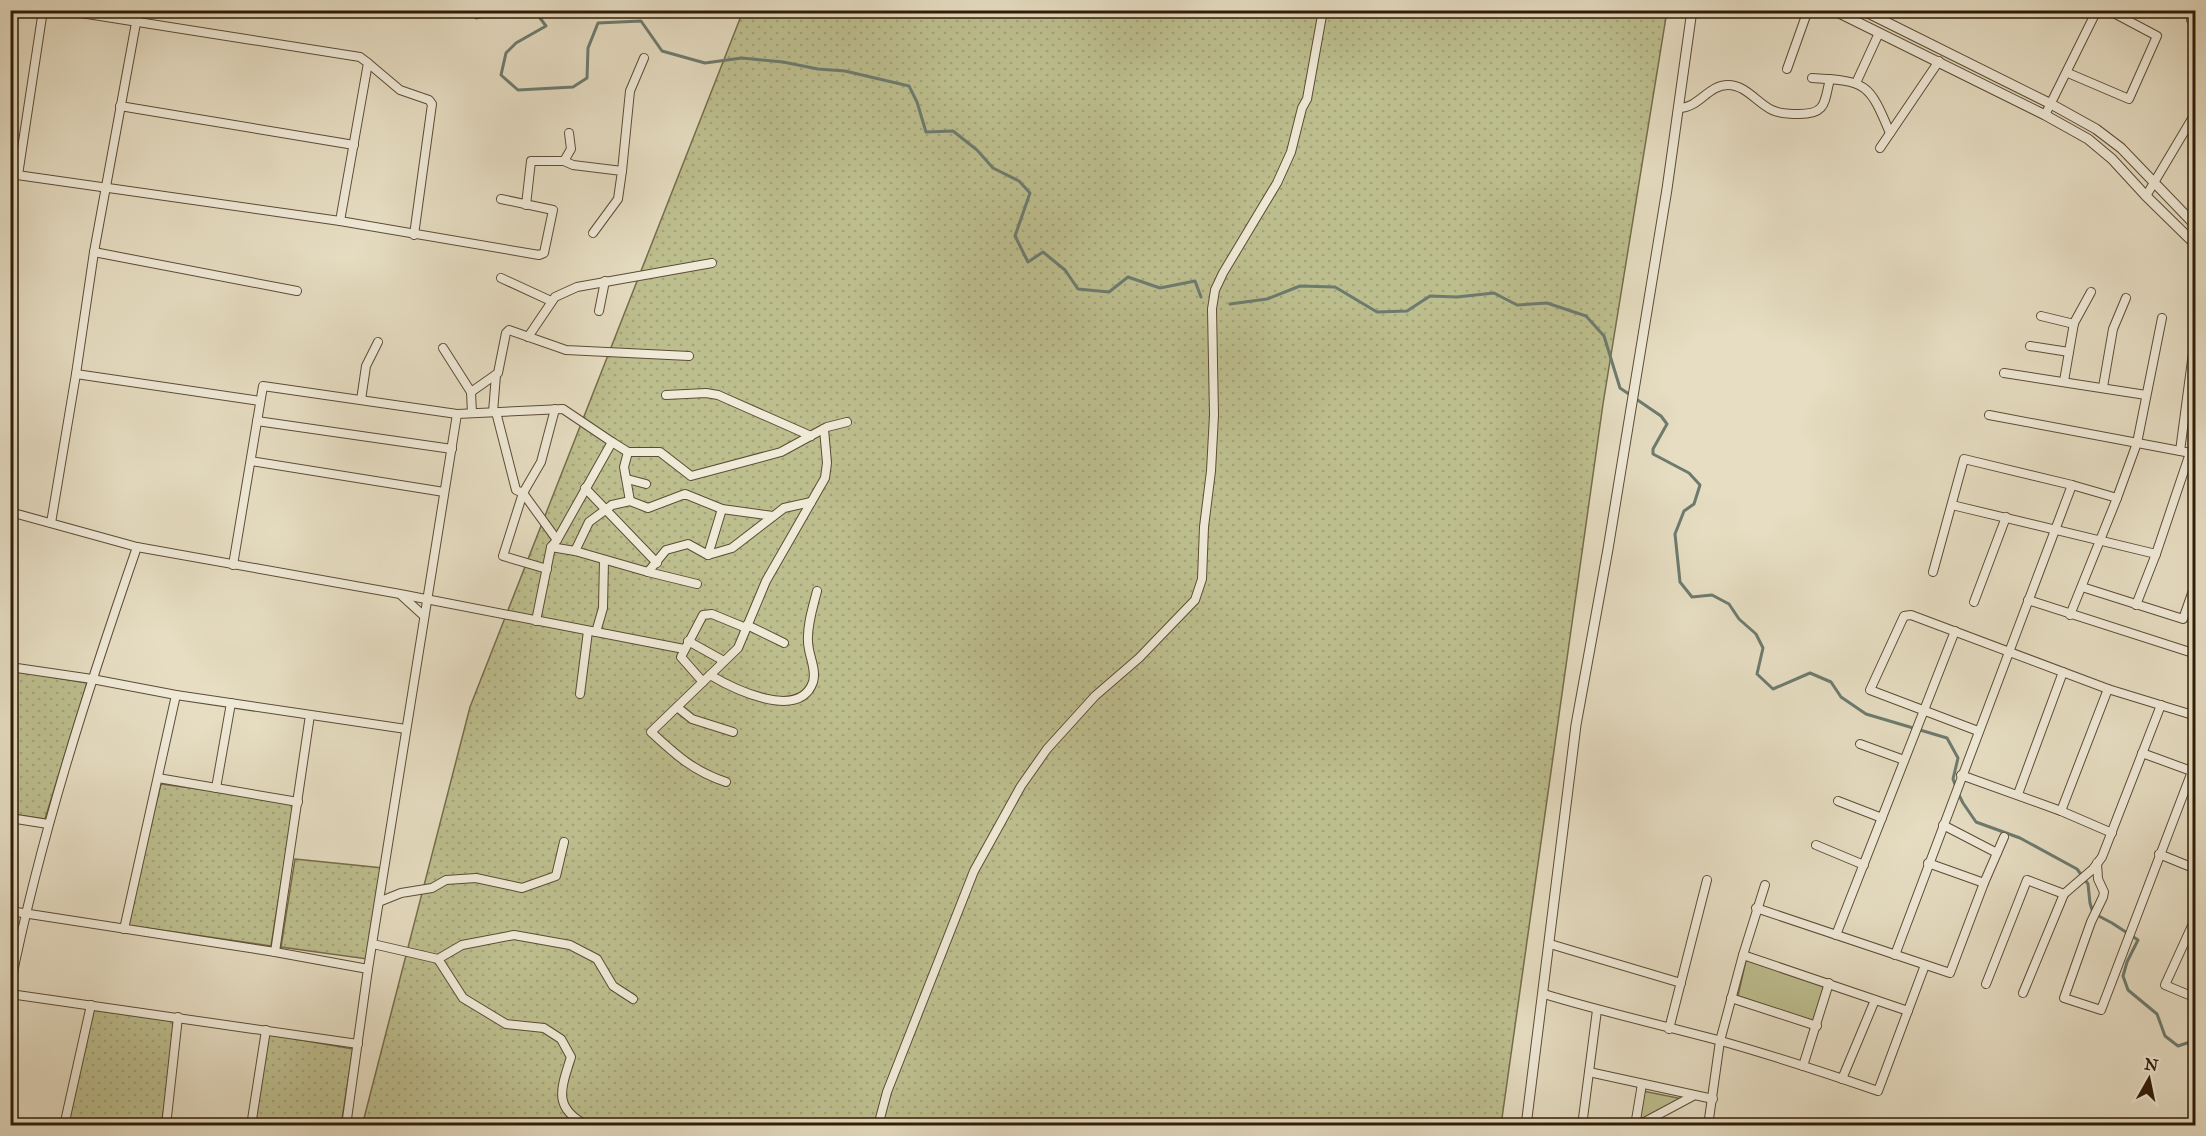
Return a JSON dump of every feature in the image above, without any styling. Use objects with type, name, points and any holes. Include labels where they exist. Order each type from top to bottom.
[{"type":"street","points":[[43,10],[14,174],[340,221],[539,255],[544,253],[553,210],[501,199]]},
{"type":"street","points":[[62,10],[360,57],[400,90],[429,100],[432,104],[414,235]]},
{"type":"street","points":[[51,523],[105,187],[140,10]]},
{"type":"street","points":[[878,1125],[887,1092],[974,871],[1021,786],[1047,750],[1095,696],[1139,658],[1195,600],[1202,579],[1204,527],[1214,415],[1212,309],[1215,290],[1278,183],[1291,152],[1302,108],[1308,99],[1323,10]]},
{"type":"street","points":[[1526,1125],[1576,725],[1631,411],[1667,189],[1692,10]]},
{"type":"street","points":[[1787,69],[1808,10]]},
{"type":"street","points":[[1833,10],[1981,82],[2088,139],[2112,159],[2146,196],[2196,244]]},
{"type":"street","points":[[1862,10],[2051,104],[2096,129],[2121,148],[2196,226]]},
{"type":"street","points":[[2045,115],[2068,73],[2097,10]]},
{"type":"street","points":[[2068,73],[2129,99],[2157,36],[2108,10]]},
{"type":"street","points":[[2191,20],[2196,12]]},
{"type":"street","points":[[1856,83],[1879,33]]},
{"type":"street","points":[[593,233],[618,199],[630,91],[644,58]]},
{"type":"street","points":[[1880,148],[1939,61]]},
{"type":"street","points":[[340,221],[368,63]]},
{"type":"street","points":[[1981,82],[1985,71]]},
{"type":"street","points":[[1812,78],[1856,83],[1867,90],[1874,97],[1890,133]]},
{"type":"street","points":[[1679,108],[1689,107],[1714,89],[1732,85],[1747,91],[1774,111],[1785,114],[1818,112],[1823,108],[1830,79]]},
{"type":"street","points":[[120,106],[354,145]]},
{"type":"street","points":[[2146,196],[2196,112]]},
{"type":"street","points":[[564,161],[571,149],[569,133]]},
{"type":"street","points":[[526,205],[531,161],[564,161],[573,165],[622,171]]},
{"type":"street","points":[[94,252],[297,291]]},
{"type":"street","points":[[528,337],[560,293],[605,281],[712,263]]},
{"type":"street","points":[[501,278],[552,301]]},
{"type":"street","points":[[599,311],[605,281]]},
{"type":"street","points":[[2064,381],[2074,324],[2091,292]]},
{"type":"street","points":[[2103,387],[2112,329],[2126,298]]},
{"type":"street","points":[[2041,316],[2074,324]]},
{"type":"street","points":[[2070,615],[2137,443],[2162,318]]},
{"type":"street","points":[[471,392],[496,375],[499,370],[507,331],[566,350],[689,356]]},
{"type":"street","points":[[361,400],[367,362],[378,342]]},
{"type":"street","points":[[2030,346],[2069,352]]},
{"type":"street","points":[[443,348],[471,392],[472,413]]},
{"type":"street","points":[[2180,451],[2192,400],[2193,353]]},
{"type":"street","points":[[2004,373],[2146,395]]},
{"type":"street","points":[[76,374],[260,401]]},
{"type":"street","points":[[496,375],[495,412],[516,490],[524,493],[557,540]]},
{"type":"street","points":[[233,565],[263,386],[457,414],[563,409],[628,452],[660,452],[690,477],[781,452],[824,429],[848,422]]},
{"type":"street","points":[[666,395],[706,393],[718,395],[811,436]]},
{"type":"street","points":[[547,569],[503,556],[524,493],[542,462],[555,410]]},
{"type":"street","points":[[346,1125],[368,969],[381,901],[406,729],[457,414]]},
{"type":"street","points":[[1989,415],[2193,454],[2136,605]]},
{"type":"street","points":[[257,421],[452,449]]},
{"type":"street","points":[[726,782],[705,776],[693,768],[651,732],[738,648],[766,581],[825,478],[827,463],[824,429]]},
{"type":"street","points":[[536,621],[551,547],[612,442]]},
{"type":"street","points":[[628,452],[624,467],[630,501]]},
{"type":"street","points":[[1933,572],[1964,459],[2117,498]]},
{"type":"street","points":[[250,461],[444,492]]},
{"type":"street","points":[[627,479],[646,483]]},
{"type":"street","points":[[1894,955],[2072,485]]},
{"type":"street","points":[[585,489],[657,563]]},
{"type":"street","points":[[575,551],[589,522],[612,505],[630,501],[648,508],[685,494],[722,509],[773,516]]},
{"type":"street","points":[[648,572],[666,550],[688,544],[708,555],[732,548],[786,507],[811,502]]},
{"type":"street","points":[[1952,505],[2156,554]]},
{"type":"street","points":[[708,555],[722,509]]},
{"type":"street","points":[[10,512],[137,547],[592,631],[686,645],[724,661]]},
{"type":"street","points":[[1974,602],[2006,517]]},
{"type":"street","points":[[10,987],[25,913],[48,824],[92,679],[137,547]]},
{"type":"street","points":[[551,547],[575,551],[698,584]]},
{"type":"street","points":[[580,694],[592,631],[603,608],[604,560]]},
{"type":"street","points":[[2082,587],[2183,619],[2196,582]]},
{"type":"street","points":[[710,675],[739,691],[771,700],[789,700],[804,695],[813,682],[808,638],[817,591]]},
{"type":"street","points":[[400,594],[424,616]]},
{"type":"street","points":[[2028,600],[2196,654]]},
{"type":"street","points":[[703,681],[681,659],[686,645],[705,613],[747,627],[784,643]]},
{"type":"street","points":[[1978,731],[1870,690],[1904,616],[1911,615],[2108,689],[2196,716]]},
{"type":"street","points":[[1836,935],[1955,631]]},
{"type":"street","points":[[10,667],[92,679],[176,695],[406,729]]},
{"type":"street","points":[[2018,794],[2063,672]]},
{"type":"street","points":[[2061,811],[2108,689]]},
{"type":"street","points":[[124,929],[176,695]]},
{"type":"street","points":[[216,788],[231,703]]},
{"type":"street","points":[[2023,993],[2064,894],[2095,866],[2112,833],[2161,705]]},
{"type":"street","points":[[677,707],[692,719],[733,732]]},
{"type":"street","points":[[275,952],[310,715]]},
{"type":"street","points":[[1860,744],[1904,760]]},
{"type":"street","points":[[2142,753],[2194,772]]},
{"type":"street","points":[[2095,866],[2104,895],[2091,922],[2064,998],[2101,1010],[2196,762]]},
{"type":"street","points":[[1960,777],[2018,794],[2112,833]]},
{"type":"street","points":[[158,778],[298,802]]},
{"type":"street","points":[[1838,801],[1882,818]]},
{"type":"street","points":[[10,818],[48,824]]},
{"type":"street","points":[[1943,825],[1997,853]]},
{"type":"street","points":[[1756,908],[1950,973],[2004,837]]},
{"type":"street","points":[[381,901],[401,893],[432,888],[446,880],[476,879],[522,888],[556,876],[564,842]]},
{"type":"street","points":[[1816,845],[1864,865]]},
{"type":"street","points":[[2159,854],[2196,869]]},
{"type":"street","points":[[1928,863],[1984,883]]},
{"type":"street","points":[[1669,1029],[1707,880]]},
{"type":"street","points":[[1986,984],[2026,880],[2064,894]]},
{"type":"street","points":[[1708,1125],[1720,1041],[1756,908],[1765,885]]},
{"type":"street","points":[[10,910],[368,969]]},
{"type":"street","points":[[2196,917],[2165,985],[2196,998]]},
{"type":"street","points":[[373,944],[438,959],[462,945],[514,935],[570,945],[597,959],[613,986],[633,999]]},
{"type":"street","points":[[1550,944],[1681,983]]},
{"type":"street","points":[[1743,955],[1908,1011]]},
{"type":"street","points":[[438,959],[463,998],[506,1024],[543,1028],[561,1039],[571,1057],[561,1095],[563,1103],[569,1114],[588,1125]]},
{"type":"street","points":[[1544,994],[1720,1041],[1878,1091],[1925,965]]},
{"type":"street","points":[[1803,1066],[1829,983]]},
{"type":"street","points":[[10,994],[358,1044]]},
{"type":"street","points":[[1731,998],[1817,1026]]},
{"type":"street","points":[[1842,1079],[1875,1000]]},
{"type":"street","points":[[64,1125],[91,1005]]},
{"type":"street","points":[[1582,1125],[1597,1010]]},
{"type":"street","points":[[166,1125],[178,1017]]},
{"type":"street","points":[[251,1125],[266,1030]]},
{"type":"street","points":[[1589,1072],[1713,1099]]},
{"type":"street","points":[[1636,1125],[1642,1084]]},
{"type":"street","points":[[1636,1125],[1693,1096]]},
{"type":"green space","points":[[743,11],[1667,11],[1603,404],[1501,1125],[362,1126],[470,707]]},
{"type":"green space","points":[[10,670],[87,683],[45,819],[11,814]]},
{"type":"green space","points":[[161,784],[294,802],[271,946],[126,925]]},
{"type":"green space","points":[[295,859],[383,868],[367,959],[281,947]]},
{"type":"green space","points":[[1746,960],[1824,986],[1813,1021],[1738,996]]},
{"type":"green space","points":[[93,1010],[173,1021],[174,1048],[161,1125],[67,1126]]},
{"type":"green space","points":[[267,1034],[353,1049],[341,1125],[253,1126]]},
{"type":"green space","points":[[1643,1091],[1683,1099],[1638,1122]]},
{"type":"waterway","points":[[468,10],[476,18],[485,16],[489,10]]},
{"type":"waterway","points":[[534,10],[546,26],[516,43],[506,53],[501,75],[518,90],[573,87],[587,78],[588,48],[598,23],[641,21],[662,51],[705,63],[742,58],[783,62],[818,69],[845,71],[909,86],[917,102],[926,132],[953,131],[977,150],[993,168],[1019,181],[1030,193],[1015,236],[1028,262],[1043,252],[1065,270],[1078,289],[1109,292],[1128,277],[1160,288],[1195,281],[1201,297]]},
{"type":"waterway","points":[[1230,304],[1267,299],[1300,286],[1335,287],[1377,312],[1407,311],[1430,296],[1457,297],[1494,293],[1517,305],[1547,303],[1586,316],[1604,336],[1620,388],[1661,416],[1667,424],[1653,449],[1653,454],[1689,473],[1700,485],[1694,504],[1684,511],[1675,534],[1680,582],[1692,597],[1712,595],[1729,604],[1739,619],[1756,634],[1763,648],[1757,674],[1773,689],[1810,673],[1831,682],[1841,697],[1866,714],[1947,738],[1958,758],[1953,779],[1956,787]]},
{"type":"waterway","points":[[1958,793],[1976,822],[2020,838],[2077,869],[2088,884],[2093,913],[2138,940],[2123,976],[2128,990],[2157,1014],[2165,1036],[2178,1046],[2196,1040]]}]
